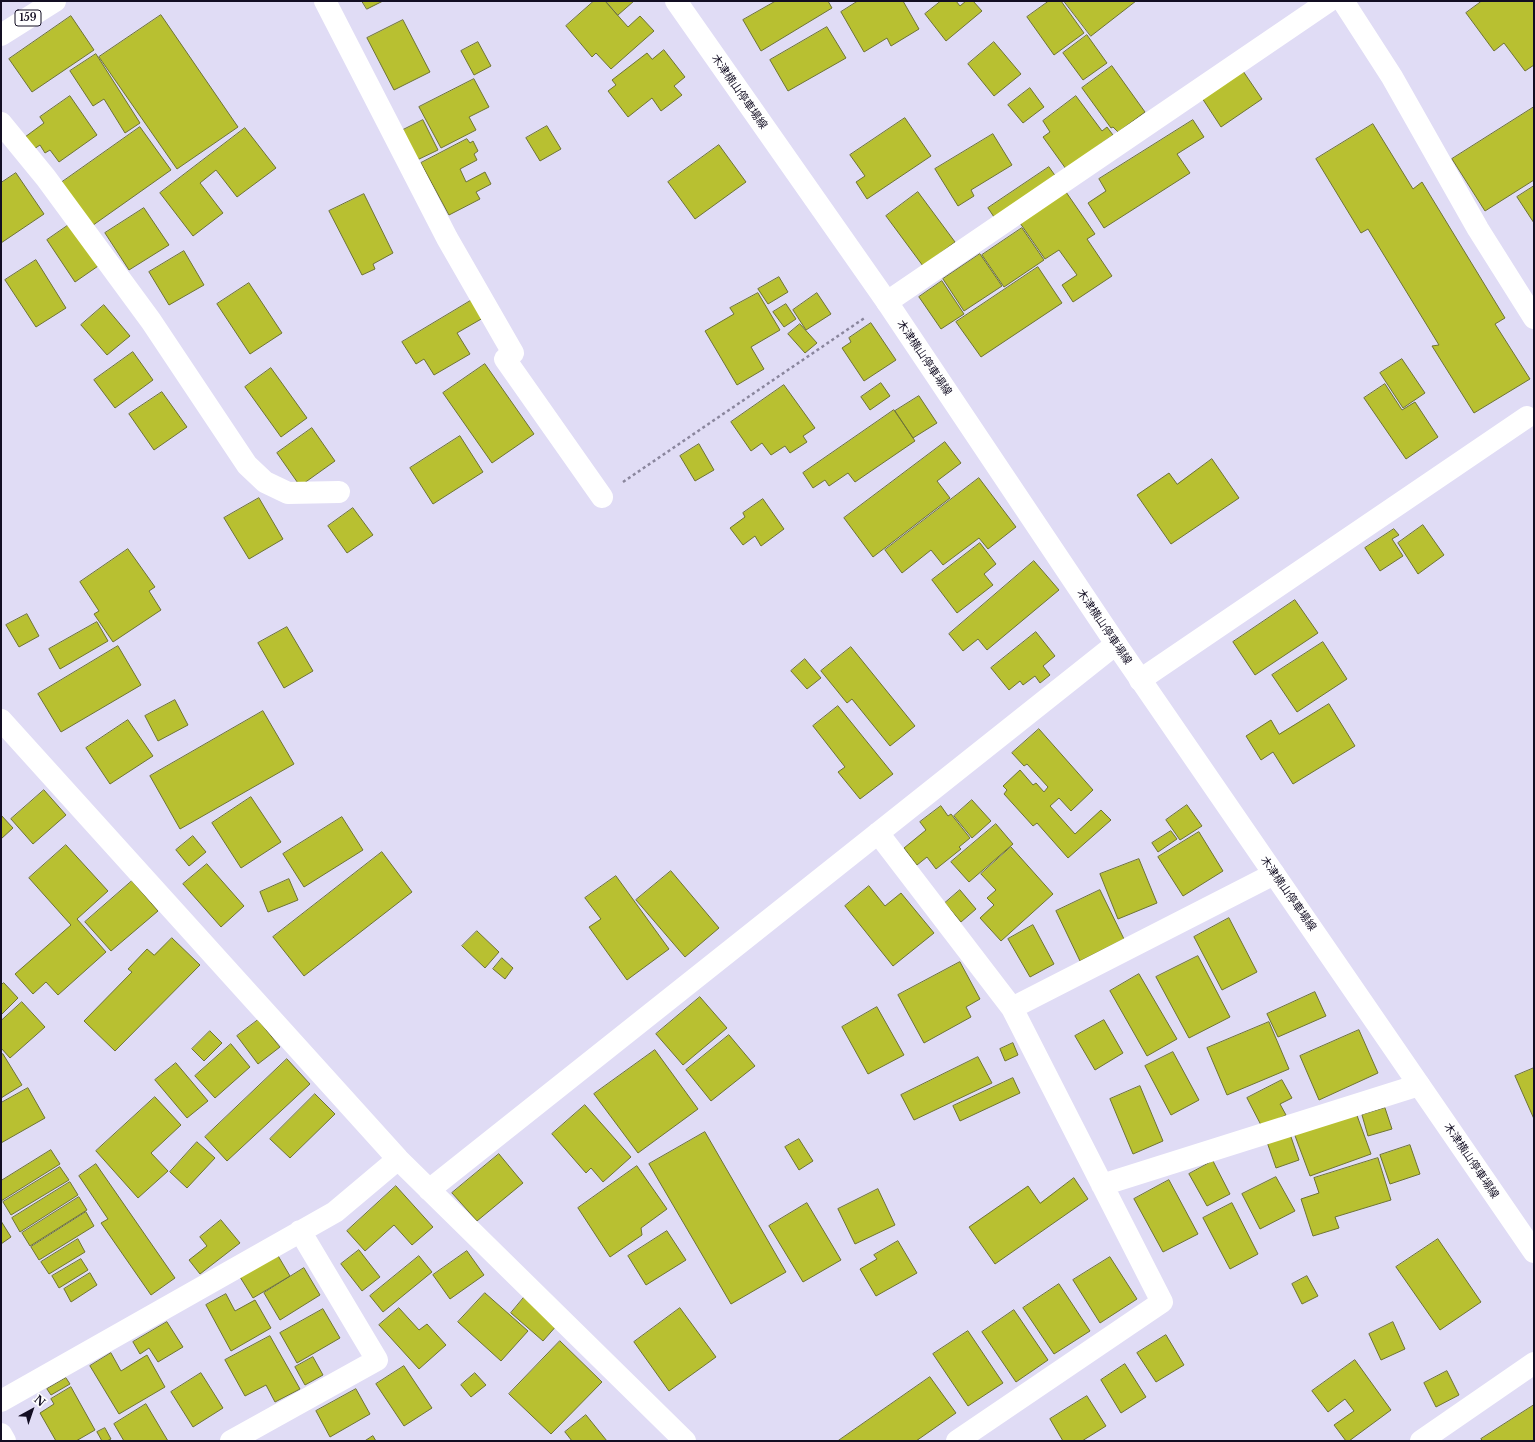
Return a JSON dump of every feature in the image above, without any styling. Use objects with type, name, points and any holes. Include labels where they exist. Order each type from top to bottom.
[{"type":"main road","name":"159","points":[[1,35],[55,1]]},
{"type":"main road","points":[[325,1],[447,238],[513,353],[505,359],[602,497]]},
{"type":"main road","name":"木津横山停車場線","points":[[676,1],[887,302],[1140,680],[1534,1252]]},
{"type":"main road","points":[[887,302],[1329,1]]},
{"type":"main road","points":[[1343,1],[1392,77],[1478,229],[1534,318]]},
{"type":"main road","points":[[1,123],[46,178],[151,321],[247,465],[265,482],[288,493],[339,492]]},
{"type":"main road","points":[[1140,680],[1532,416]]},
{"type":"main road","points":[[429,1190],[1116,644]]},
{"type":"main road","points":[[1,720],[398,1159],[685,1441]]},
{"type":"main road","points":[[878,832],[1012,1008],[1162,1302],[957,1441]]},
{"type":"main road","points":[[1012,1008],[1274,874]]},
{"type":"main road","points":[[1102,1185],[1419,1085]]},
{"type":"main road","points":[[1,1401],[335,1212],[398,1159]]},
{"type":"main road","points":[[231,1441],[376,1360],[300,1231]]},
{"type":"main road","points":[[1421,1441],[1534,1363]]},
{"type":"main road","points":[[1,1434],[5,1441]]},
{"type":"path","points":[[602,497],[887,302]]},
{"type":"building","points":[[362,1],[383,1],[367,9]]},
{"type":"building","points":[[594,1],[605,1],[628,27],[640,16],[654,31],[611,69],[596,53],[592,57],[566,26]]},
{"type":"building","points":[[606,1],[634,1],[618,15]]},
{"type":"building","points":[[776,1],[828,1],[832,8],[761,51],[743,20]]},
{"type":"building","points":[[858,1],[903,1],[919,29],[891,46],[887,38],[864,52],[841,12]]},
{"type":"building","points":[[941,1],[956,1],[960,6],[966,1],[973,1],[982,11],[946,41],[925,14]]},
{"type":"building","points":[[1049,1],[1061,1],[1084,33],[1054,55],[1027,17]]},
{"type":"building","points":[[1064,1],[1136,1],[1091,36]]},
{"type":"building","points":[[1482,1],[1534,1],[1534,65],[1525,71],[1504,43],[1494,51],[1466,13]]},
{"type":"building","points":[[161,15],[238,127],[177,169],[99,57]]},
{"type":"building","points":[[71,16],[94,50],[32,92],[9,59]]},
{"type":"building","points":[[403,20],[430,72],[394,90],[367,38]]},
{"type":"building","points":[[827,27],[846,58],[788,91],[770,60]]},
{"type":"building","points":[[1087,35],[1107,63],[1083,80],[1063,53]]},
{"type":"building","points":[[478,42],[491,66],[474,75],[461,51]]},
{"type":"building","points":[[994,42],[1021,74],[994,96],[968,64]]},
{"type":"building","points":[[664,50],[685,77],[674,86],[682,95],[661,111],[652,98],[628,117],[608,91],[616,85],[612,80],[647,53],[652,59]]},
{"type":"building","points":[[96,54],[140,123],[125,133],[104,99],[93,106],[70,71]]},
{"type":"building","points":[[1112,66],[1145,112],[1118,132],[1113,127],[1111,128],[1082,88]]},
{"type":"building","points":[[1243,71],[1262,99],[1221,127],[1202,98]]},
{"type":"building","points":[[474,79],[489,107],[469,117],[476,130],[441,148],[419,107]]},
{"type":"building","points":[[1030,88],[1044,107],[1023,123],[1008,105]]},
{"type":"building","points":[[70,96],[97,135],[59,162],[50,150],[45,153],[40,145],[34,149],[25,137],[44,123],[40,117]]},
{"type":"building","points":[[1076,96],[1102,131],[1107,127],[1113,135],[1066,169],[1043,137],[1050,132],[1043,121]]},
{"type":"building","points":[[1534,107],[1534,180],[1485,211],[1452,159]]},
{"type":"building","points":[[905,118],[931,156],[867,199],[856,182],[865,176],[850,155]]},
{"type":"building","points":[[423,120],[438,150],[415,161],[401,131]]},
{"type":"building","points":[[1193,120],[1204,137],[1177,154],[1190,173],[1104,228],[1088,203],[1106,191],[1099,179]]},
{"type":"building","points":[[1373,124],[1413,189],[1422,182],[1505,318],[1495,324],[1530,379],[1474,413],[1432,346],[1439,345],[1368,229],[1361,233],[1316,159]]},
{"type":"building","points":[[547,126],[561,149],[540,161],[526,138]]},
{"type":"building","points":[[140,127],[171,170],[89,228],[58,185]]},
{"type":"building","points":[[245,128],[276,168],[237,197],[216,170],[200,183],[223,213],[193,236],[160,193]]},
{"type":"building","points":[[993,134],[1012,165],[971,190],[974,196],[958,206],[935,169]]},
{"type":"building","points":[[467,139],[470,143],[473,141],[478,151],[474,154],[477,160],[460,169],[466,182],[485,172],[491,184],[476,192],[480,199],[449,215],[421,163]]},
{"type":"building","points":[[719,145],[746,182],[695,219],[668,182]]},
{"type":"building","points":[[1049,167],[1059,181],[998,223],[988,208]]},
{"type":"building","points":[[16,173],[44,214],[1,243],[1,183]]},
{"type":"building","points":[[1534,186],[1534,223],[1517,197]]},
{"type":"building","points":[[918,192],[955,242],[923,266],[886,216]]},
{"type":"building","points":[[1066,192],[1095,234],[1087,239],[1112,276],[1073,302],[1062,285],[1077,275],[1059,250],[1045,259],[1020,223]]},
{"type":"building","points":[[364,194],[393,253],[373,264],[375,269],[362,275],[329,211]]},
{"type":"building","points":[[144,208],[169,245],[129,270],[105,233]]},
{"type":"building","points":[[73,222],[101,264],[75,282],[47,240]]},
{"type":"building","points":[[1022,228],[1044,260],[1004,287],[982,255]]},
{"type":"building","points":[[184,251],[204,285],[169,305],[149,272]]},
{"type":"building","points":[[980,254],[1002,286],[964,311],[943,279]]},
{"type":"building","points":[[36,260],[66,308],[36,327],[5,280]]},
{"type":"building","points":[[1038,267],[1062,303],[981,357],[956,322]]},
{"type":"building","points":[[779,277],[788,292],[768,304],[758,289]]},
{"type":"building","points":[[942,281],[964,314],[941,329],[919,297]]},
{"type":"building","points":[[249,283],[282,333],[250,354],[217,304]]},
{"type":"building","points":[[758,293],[780,330],[751,347],[764,369],[737,385],[705,331],[734,314],[730,308]]},
{"type":"building","points":[[817,293],[831,314],[806,330],[793,310]]},
{"type":"building","points":[[472,300],[483,318],[457,333],[470,354],[434,375],[424,359],[416,364],[402,342]]},
{"type":"building","points":[[786,304],[796,319],[784,327],[773,312]]},
{"type":"building","points":[[104,305],[130,336],[107,355],[81,325]]},
{"type":"building","points":[[871,323],[896,360],[864,381],[842,348],[851,342],[849,338]]},
{"type":"building","points":[[800,324],[817,343],[805,353],[788,334]]},
{"type":"building","points":[[133,352],[153,380],[115,408],[94,380]]},
{"type":"building","points":[[1402,359],[1425,393],[1403,408],[1380,373]]},
{"type":"building","points":[[485,364],[534,434],[492,463],[443,393]]},
{"type":"building","points":[[271,368],[307,418],[281,437],[245,387]]},
{"type":"building","points":[[881,383],[890,396],[870,410],[861,397]]},
{"type":"building","points":[[1385,384],[1402,410],[1415,402],[1438,437],[1406,459],[1364,398]]},
{"type":"building","points":[[784,385],[815,428],[803,436],[807,442],[790,453],[785,446],[771,455],[762,443],[751,451],[731,422]]},
{"type":"building","points":[[162,392],[187,427],[154,450],[129,414]]},
{"type":"building","points":[[919,396],[937,423],[913,438],[895,411]]},
{"type":"building","points":[[894,410],[915,441],[855,482],[848,473],[829,486],[825,480],[813,488],[803,473]]},
{"type":"building","points":[[312,428],[335,461],[300,486],[277,453]]},
{"type":"building","points":[[460,436],[483,472],[433,504],[410,468]]},
{"type":"building","points":[[945,442],[961,463],[937,481],[950,498],[873,557],[844,518]]},
{"type":"building","points":[[699,444],[714,470],[695,481],[680,456]]},
{"type":"building","points":[[1212,459],[1239,498],[1171,544],[1137,495],[1169,473],[1177,484]]},
{"type":"building","points":[[979,478],[1016,527],[988,549],[979,538],[943,565],[931,550],[902,573],[885,550]]},
{"type":"building","points":[[259,498],[283,539],[249,559],[224,518]]},
{"type":"building","points":[[763,499],[784,529],[761,546],[755,536],[743,545],[730,528],[745,517],[743,513]]},
{"type":"building","points":[[353,508],[373,535],[347,553],[328,526]]},
{"type":"building","points":[[1423,525],[1444,555],[1418,574],[1398,543]]},
{"type":"building","points":[[1394,529],[1399,535],[1392,539],[1403,556],[1380,571],[1365,548]]},
{"type":"building","points":[[980,543],[996,564],[984,574],[993,585],[957,613],[932,580]]},
{"type":"building","points":[[128,549],[155,587],[149,591],[161,610],[113,642],[94,614],[99,611],[80,582]]},
{"type":"building","points":[[1034,561],[1059,590],[987,650],[978,639],[963,651],[949,634]]},
{"type":"building","points":[[1295,600],[1318,633],[1255,675],[1233,642]]},
{"type":"building","points":[[27,614],[39,636],[19,647],[6,625]]},
{"type":"building","points":[[97,622],[108,641],[60,669],[49,649]]},
{"type":"building","points":[[287,627],[313,671],[284,688],[258,643]]},
{"type":"building","points":[[1036,632],[1055,656],[1043,666],[1050,675],[1040,683],[1035,676],[1023,685],[1020,681],[1009,690],[991,668]]},
{"type":"building","points":[[1323,642],[1347,679],[1297,712],[1272,675]]},
{"type":"building","points":[[118,646],[141,685],[61,732],[38,694]]},
{"type":"building","points":[[851,647],[915,726],[890,746],[852,699],[847,703],[821,671]]},
{"type":"building","points":[[805,659],[821,678],[807,689],[791,671]]},
{"type":"building","points":[[175,700],[188,725],[158,741],[145,716]]},
{"type":"building","points":[[1329,704],[1355,746],[1293,784],[1273,752],[1261,760],[1246,736],[1271,720],[1279,734]]},
{"type":"building","points":[[838,706],[893,774],[860,799],[838,772],[845,767],[813,726]]},
{"type":"building","points":[[263,711],[294,764],[180,829],[150,776]]},
{"type":"building","points":[[128,720],[153,756],[110,784],[86,748]]},
{"type":"building","points":[[1039,729],[1093,790],[1071,811],[1059,798],[1050,806],[1075,834],[1101,810],[1111,820],[1068,858],[1037,823],[1033,826],[1004,794],[1007,790],[1003,786],[1020,770],[1033,785],[1036,783],[1044,792],[1048,787],[1027,764],[1024,766],[1012,753]]},
{"type":"building","points":[[44,790],[66,815],[33,844],[11,819]]},
{"type":"building","points":[[251,797],[281,842],[241,868],[212,823]]},
{"type":"building","points":[[972,800],[991,821],[972,838],[954,816]]},
{"type":"building","points":[[1187,805],[1202,826],[1180,840],[1166,820]]},
{"type":"building","points":[[941,806],[948,816],[951,814],[970,838],[959,847],[961,849],[936,869],[927,857],[917,865],[904,848],[926,830],[920,822]]},
{"type":"building","points":[[1,815],[13,828],[1,839]]},
{"type":"building","points":[[342,817],[363,850],[304,887],[283,854]]},
{"type":"building","points":[[996,824],[1013,844],[969,882],[951,862]]},
{"type":"building","points":[[1171,831],[1177,839],[1158,852],[1152,843]]},
{"type":"building","points":[[1199,832],[1223,871],[1183,896],[1158,857]]},
{"type":"building","points":[[193,836],[206,852],[189,866],[176,850]]},
{"type":"building","points":[[66,845],[108,891],[77,919],[106,952],[58,995],[46,982],[33,994],[15,974],[71,925],[29,878]]},
{"type":"building","points":[[1011,847],[1053,894],[1001,941],[980,918],[994,905],[987,898],[996,890],[981,874]]},
{"type":"building","points":[[382,852],[412,892],[304,976],[273,937]]},
{"type":"building","points":[[1139,859],[1157,903],[1118,919],[1100,874]]},
{"type":"building","points":[[207,864],[244,906],[221,927],[183,884]]},
{"type":"building","points":[[671,871],[719,928],[685,957],[636,900]]},
{"type":"building","points":[[616,876],[669,949],[627,980],[589,927],[601,919],[585,898]]},
{"type":"building","points":[[289,879],[298,900],[268,912],[260,892]]},
{"type":"building","points":[[132,881],[158,911],[111,951],[85,922]]},
{"type":"building","points":[[869,886],[885,906],[901,893],[934,933],[893,966],[845,906]]},
{"type":"building","points":[[960,890],[976,909],[961,922],[945,903]]},
{"type":"building","points":[[1100,890],[1124,939],[1080,961],[1056,911]]},
{"type":"building","points":[[1229,918],[1257,972],[1222,990],[1194,937]]},
{"type":"building","points":[[1033,925],[1054,964],[1030,977],[1008,939]]},
{"type":"building","points":[[477,931],[499,952],[485,968],[462,946]]},
{"type":"building","points":[[172,938],[200,965],[115,1051],[84,1021],[132,972],[128,969],[147,949],[154,955]]},
{"type":"building","points":[[1198,956],[1230,1017],[1189,1038],[1156,977]]},
{"type":"building","points":[[502,958],[513,968],[505,979],[493,969]]},
{"type":"building","points":[[960,962],[980,999],[966,1007],[971,1017],[924,1043],[898,995]]},
{"type":"building","points":[[1139,974],[1177,1039],[1147,1056],[1110,991]]},
{"type":"building","points":[[4,983],[18,998],[1,1015],[1,985]]},
{"type":"building","points":[[1315,992],[1326,1016],[1278,1037],[1267,1014]]},
{"type":"building","points":[[700,997],[727,1028],[683,1065],[656,1034]]},
{"type":"building","points":[[22,1002],[45,1027],[10,1058],[1,1048],[1,1021]]},
{"type":"building","points":[[877,1007],[904,1055],[868,1074],[842,1027]]},
{"type":"building","points":[[258,1020],[280,1047],[258,1064],[237,1036]]},
{"type":"building","points":[[1104,1020],[1123,1053],[1095,1070],[1075,1036]]},
{"type":"building","points":[[1269,1022],[1289,1069],[1227,1095],[1207,1048]]},
{"type":"building","points":[[1359,1030],[1378,1073],[1319,1100],[1300,1056]]},
{"type":"building","points":[[210,1031],[222,1043],[204,1061],[192,1049]]},
{"type":"building","points":[[729,1035],[755,1066],[711,1101],[686,1070]]},
{"type":"building","points":[[1013,1043],[1018,1055],[1005,1061],[1000,1049]]},
{"type":"building","points":[[231,1044],[250,1067],[215,1098],[195,1076]]},
{"type":"building","points":[[655,1050],[698,1109],[638,1153],[594,1094]]},
{"type":"building","points":[[1173,1052],[1199,1100],[1171,1115],[1145,1066]]},
{"type":"building","points":[[3,1054],[22,1085],[1,1098],[1,1055]]},
{"type":"building","points":[[978,1057],[992,1083],[914,1120],[901,1095]]},
{"type":"building","points":[[287,1059],[310,1084],[227,1161],[205,1137]]},
{"type":"building","points":[[176,1063],[208,1101],[187,1118],[155,1080]]},
{"type":"building","points":[[1534,1068],[1534,1119],[1515,1076]]},
{"type":"building","points":[[1013,1078],[1020,1093],[960,1121],[953,1106]]},
{"type":"building","points":[[1282,1080],[1292,1098],[1280,1104],[1286,1115],[1262,1127],[1247,1098]]},
{"type":"building","points":[[1140,1086],[1163,1141],[1133,1154],[1110,1099]]},
{"type":"building","points":[[28,1088],[45,1118],[1,1143],[1,1103]]},
{"type":"building","points":[[315,1094],[335,1114],[290,1158],[270,1139]]},
{"type":"building","points":[[155,1097],[181,1125],[151,1153],[168,1171],[138,1198],[96,1151]]},
{"type":"building","points":[[585,1105],[631,1157],[603,1182],[591,1168],[586,1173],[552,1134]]},
{"type":"building","points":[[1385,1108],[1392,1129],[1368,1136],[1362,1115]]},
{"type":"building","points":[[1355,1110],[1371,1154],[1310,1176],[1294,1133]]},
{"type":"building","points":[[705,1132],[786,1272],[731,1304],[649,1164]]},
{"type":"building","points":[[1290,1134],[1299,1160],[1276,1168],[1267,1142]]},
{"type":"building","points":[[799,1139],[813,1161],[799,1170],[785,1147]]},
{"type":"building","points":[[197,1142],[215,1158],[187,1188],[170,1172]]},
{"type":"building","points":[[1410,1145],[1420,1174],[1390,1184],[1380,1155]]},
{"type":"building","points":[[51,1150],[60,1164],[1,1201],[1,1181]]},
{"type":"building","points":[[499,1154],[523,1183],[477,1221],[452,1193]]},
{"type":"building","points":[[1378,1158],[1391,1200],[1335,1217],[1339,1228],[1313,1236],[1301,1199],[1319,1193],[1314,1178]]},
{"type":"building","points":[[1213,1161],[1230,1194],[1207,1206],[1189,1174]]},
{"type":"building","points":[[96,1164],[175,1278],[151,1295],[101,1223],[108,1219],[79,1176]]},
{"type":"building","points":[[637,1166],[667,1209],[641,1228],[642,1235],[610,1257],[578,1208]]},
{"type":"building","points":[[60,1167],[69,1180],[11,1215],[3,1202]]},
{"type":"building","points":[[1276,1177],[1295,1211],[1260,1229],[1242,1194]]},
{"type":"building","points":[[1074,1178],[1088,1199],[995,1264],[969,1227],[1028,1186],[1040,1203]]},
{"type":"building","points":[[1169,1180],[1198,1234],[1163,1252],[1134,1199]]},
{"type":"building","points":[[70,1182],[78,1195],[20,1232],[12,1218]]},
{"type":"building","points":[[396,1186],[433,1227],[412,1245],[394,1225],[365,1251],[347,1231]]},
{"type":"building","points":[[878,1189],[895,1225],[855,1244],[838,1209]]},
{"type":"building","points":[[79,1197],[87,1210],[30,1246],[22,1233]]},
{"type":"building","points":[[807,1203],[841,1260],[803,1282],[769,1226]]},
{"type":"building","points":[[1232,1203],[1258,1254],[1230,1269],[1203,1218]]},
{"type":"building","points":[[86,1212],[94,1226],[39,1260],[31,1247]]},
{"type":"building","points":[[221,1220],[240,1243],[200,1274],[189,1260],[207,1246],[200,1237]]},
{"type":"building","points":[[1,1221],[11,1237],[1,1244]]},
{"type":"building","points":[[667,1231],[686,1260],[646,1285],[628,1256]]},
{"type":"building","points":[[78,1239],[85,1252],[49,1274],[41,1262]]},
{"type":"building","points":[[1438,1239],[1481,1302],[1440,1330],[1396,1267]]},
{"type":"building","points":[[898,1241],[917,1273],[876,1296],[860,1269],[877,1259],[874,1255]]},
{"type":"building","points":[[359,1250],[380,1277],[362,1291],[341,1264]]},
{"type":"building","points":[[467,1251],[484,1275],[450,1299],[433,1275]]},
{"type":"building","points":[[277,1254],[290,1276],[253,1298],[240,1277]]},
{"type":"building","points":[[419,1256],[432,1272],[383,1312],[370,1296]]},
{"type":"building","points":[[1110,1257],[1137,1299],[1100,1323],[1073,1280]]},
{"type":"building","points":[[81,1259],[88,1270],[59,1288],[52,1276]]},
{"type":"building","points":[[304,1268],[320,1295],[280,1320],[264,1293]]},
{"type":"building","points":[[90,1273],[97,1285],[71,1302],[64,1289]]},
{"type":"building","points":[[1307,1276],[1318,1296],[1302,1304],[1292,1284]]},
{"type":"building","points":[[1059,1284],[1090,1331],[1054,1354],[1023,1308]]},
{"type":"building","points":[[485,1293],[528,1331],[501,1361],[458,1322]]},
{"type":"building","points":[[226,1294],[235,1311],[255,1300],[271,1328],[231,1351],[206,1305]]},
{"type":"building","points":[[526,1295],[558,1324],[543,1341],[511,1313]]},
{"type":"building","points":[[399,1308],[419,1330],[427,1324],[446,1345],[419,1369],[379,1325]]},
{"type":"building","points":[[680,1308],[716,1357],[669,1391],[634,1342]]},
{"type":"building","points":[[323,1309],[340,1338],[297,1363],[280,1333]]},
{"type":"building","points":[[1014,1310],[1048,1360],[1016,1382],[982,1332]]},
{"type":"building","points":[[167,1322],[183,1347],[158,1362],[149,1348],[140,1354],[133,1342]]},
{"type":"building","points":[[1393,1322],[1405,1349],[1381,1360],[1369,1334]]},
{"type":"building","points":[[968,1331],[1003,1383],[968,1406],[933,1354]]},
{"type":"building","points":[[1166,1335],[1184,1365],[1156,1382],[1137,1353]]},
{"type":"building","points":[[270,1336],[300,1389],[275,1402],[266,1385],[245,1396],[225,1360]]},
{"type":"building","points":[[560,1341],[602,1382],[551,1434],[509,1394]]},
{"type":"building","points":[[111,1353],[121,1371],[147,1355],[165,1387],[119,1414],[90,1366]]},
{"type":"building","points":[[313,1357],[323,1375],[305,1385],[295,1367]]},
{"type":"building","points":[[1355,1360],[1391,1410],[1349,1441],[1346,1441],[1334,1425],[1354,1411],[1345,1399],[1328,1412],[1312,1391]]},
{"type":"building","points":[[1125,1364],[1146,1397],[1121,1413],[1101,1380]]},
{"type":"building","points":[[404,1366],[432,1408],[404,1426],[376,1384]]},
{"type":"building","points":[[1447,1371],[1459,1395],[1436,1407],[1424,1383]]},
{"type":"building","points":[[201,1373],[223,1408],[193,1427],[171,1392]]},
{"type":"building","points":[[475,1373],[486,1385],[471,1397],[461,1385]]},
{"type":"building","points":[[930,1377],[956,1413],[916,1441],[838,1441]]},
{"type":"building","points":[[66,1378],[70,1384],[51,1395],[47,1389]]},
{"type":"building","points":[[71,1387],[95,1430],[76,1441],[56,1441],[40,1413],[54,1404],[51,1399]]},
{"type":"building","points":[[356,1389],[370,1414],[330,1437],[316,1411]]},
{"type":"building","points":[[1087,1396],[1106,1426],[1082,1441],[1063,1441],[1050,1419]]},
{"type":"building","points":[[146,1404],[168,1441],[124,1441],[114,1424]]},
{"type":"building","points":[[1534,1405],[1534,1441],[1483,1441],[1481,1439]]},
{"type":"building","points":[[586,1415],[607,1441],[572,1441],[565,1432]]},
{"type":"building","points":[[105,1428],[111,1439],[102,1441],[97,1432]]},
{"type":"building","points":[[373,1436],[376,1441],[365,1441]]}]
